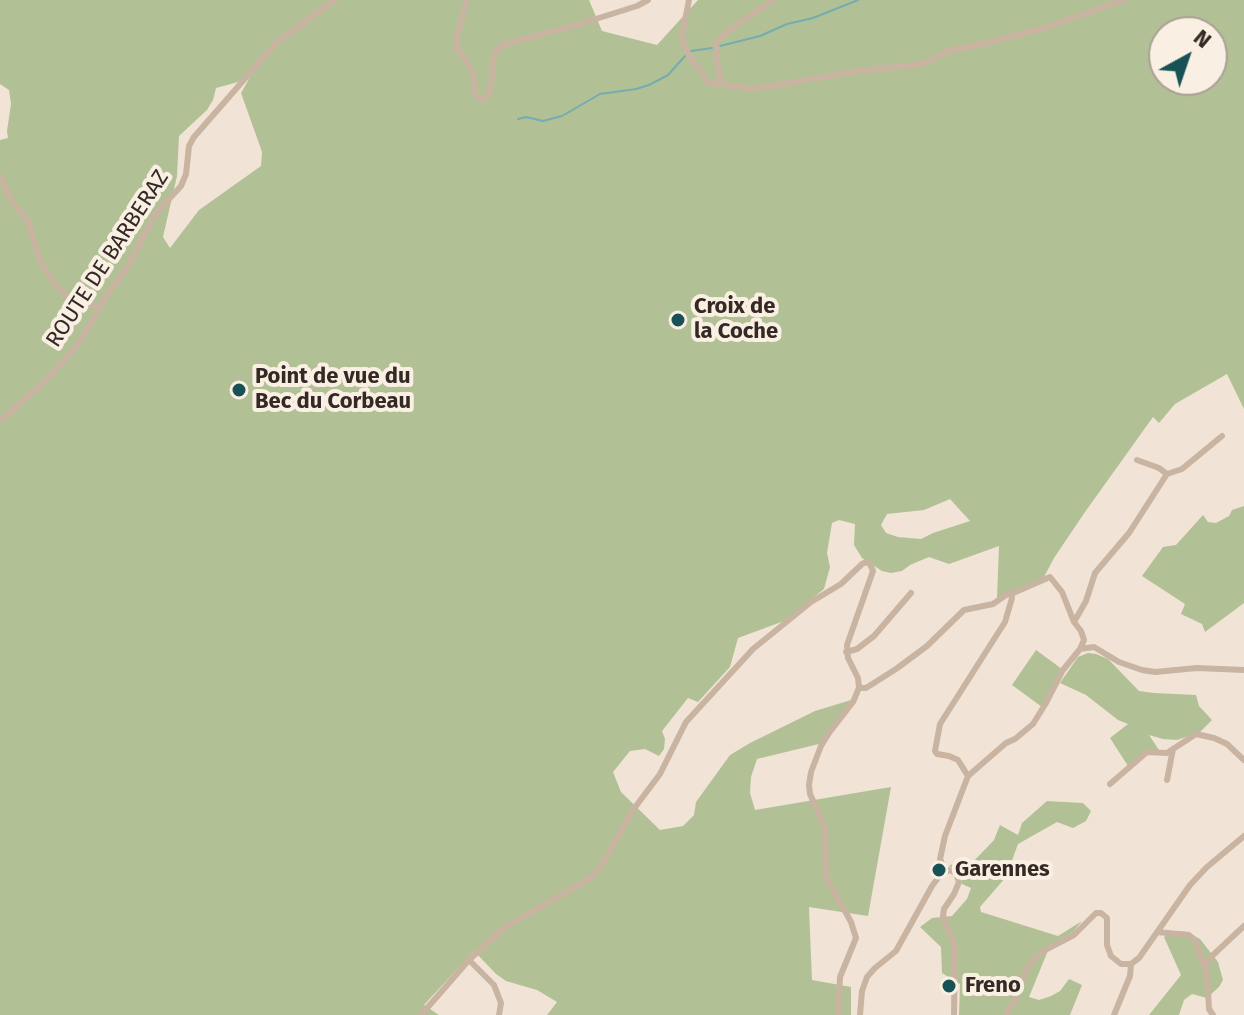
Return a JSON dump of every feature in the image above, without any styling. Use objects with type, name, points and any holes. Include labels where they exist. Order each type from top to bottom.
[{"type":"street","name":"ROUTE DE BARBERAZ","points":[[0,421],[71,353],[128,266],[159,210],[181,186],[186,174],[189,146],[194,137],[277,42],[335,0]]},
{"type":"street","points":[[467,0],[456,39],[457,48],[473,71],[475,94],[482,100],[490,90],[494,54],[502,45],[580,24],[648,0]]},
{"type":"street","points":[[689,0],[682,35],[684,46],[709,83],[715,85],[720,78]]},
{"type":"street","points":[[773,0],[717,41],[720,78],[726,85],[754,89],[857,71],[918,65],[947,51],[1044,28],[1124,0]]},
{"type":"street","points":[[0,176],[12,201],[28,221],[40,261],[54,283],[80,304],[101,306]]},
{"type":"street","points":[[1074,622],[1086,601],[1095,573],[1129,533],[1167,474],[1182,469],[1222,436]]},
{"type":"street","points":[[1137,460],[1167,474]]},
{"type":"street","points":[[421,1015],[469,960],[502,929],[592,877],[633,810],[660,774],[686,722],[753,649],[811,602],[841,584],[862,564],[868,563],[873,571],[848,638],[846,652],[858,678],[859,688],[853,702],[821,746],[809,785],[825,827],[826,877],[851,922],[856,938],[840,977],[838,1015]]},
{"type":"street","points":[[859,688],[866,688],[927,646],[964,610],[993,604],[1009,593],[1050,577],[1062,592],[1081,631],[1084,640],[1080,649],[1063,670],[1033,724],[968,776],[945,836],[940,859],[945,871]]},
{"type":"street","points":[[846,652],[857,649],[874,636],[911,593]]},
{"type":"street","points":[[968,776],[958,760],[935,751],[940,724],[1005,622],[1011,594]]},
{"type":"street","points":[[1080,649],[1094,647],[1119,662],[1155,672],[1189,668],[1244,670]]},
{"type":"street","points":[[1110,784],[1147,752],[1167,753],[1196,734],[1227,744],[1244,760]]},
{"type":"street","points":[[1167,780],[1173,749]]},
{"type":"street","points":[[1006,1015],[1032,961],[1045,950],[1074,935],[1096,913],[1107,918],[1107,945],[1111,956],[1119,963],[1131,964],[1139,958],[1190,885],[1244,836]]},
{"type":"street","points":[[1232,846],[1244,847]]},
{"type":"street","points":[[860,1015],[867,977],[899,946],[921,904],[945,871],[954,871],[959,878],[943,916],[955,946],[954,1015]]},
{"type":"street","points":[[1205,968],[1212,956],[1244,926]]},
{"type":"street","points":[[1157,932],[1189,935],[1195,940],[1205,968],[1210,994],[1209,1009],[1213,1015]]},
{"type":"street","points":[[469,960],[494,985],[501,1003],[499,1015]]},
{"type":"street","points":[[1114,1015],[1130,976],[1131,964]]},
{"type":"green space","points":[[0,0],[589,0],[602,31],[657,45],[698,0],[1244,0],[1244,409],[1227,374],[1175,404],[1159,423],[1153,417],[1085,512],[1044,577],[997,598],[999,546],[949,564],[929,557],[902,571],[891,573],[862,558],[854,545],[855,524],[839,520],[832,523],[827,553],[830,567],[824,589],[784,621],[738,638],[730,667],[698,702],[688,698],[662,731],[664,749],[659,756],[645,749],[630,751],[613,772],[621,792],[660,830],[683,826],[694,815],[696,802],[730,755],[815,711],[851,700],[819,744],[757,759],[750,793],[755,810],[891,787],[868,916],[809,907],[812,980],[851,987],[851,1015],[547,1015],[557,1002],[537,990],[506,981],[474,951],[424,1005],[439,1015],[0,1015],[0,140],[8,138],[9,90],[0,84]],"holes":[[[249,79],[241,93],[262,152],[261,166],[199,210],[170,248],[163,237],[177,176],[179,136],[207,110],[216,88]],[[950,499],[970,521],[921,539],[886,533],[881,525],[887,514],[924,510]]]},
{"type":"green space","points":[[1244,506],[1244,603],[1205,632],[1202,624],[1181,614],[1185,604],[1142,576],[1163,547],[1176,545],[1203,515],[1208,522],[1216,523],[1229,516],[1232,510]]},
{"type":"green space","points":[[1036,650],[1062,669],[1042,707],[1012,685]]},
{"type":"green space","points":[[1088,653],[1108,659],[1139,691],[1196,695],[1199,706],[1212,720],[1200,732],[1177,740],[1149,735],[1159,750],[1146,751],[1128,766],[1110,738],[1128,724],[1086,695],[1060,683],[1078,657]]},
{"type":"green space","points":[[1047,801],[1083,803],[1091,811],[1086,821],[1073,828],[1057,822],[1018,844],[1006,877],[980,907],[981,912],[1058,936],[1082,921],[1073,932],[1055,942],[1047,953],[1029,997],[1039,1000],[1051,996],[1060,991],[1069,979],[1082,985],[1070,1015],[959,1015],[960,984],[942,973],[941,947],[920,927],[932,918],[952,916],[967,899],[971,888],[962,884],[958,871],[949,866],[954,863],[970,865],[994,840],[1000,825],[1018,835],[1022,823]]},
{"type":"green space","points":[[1172,931],[1187,932],[1200,939],[1218,962],[1223,980],[1207,998],[1192,994],[1184,1000],[1179,1015],[1149,1015],[1181,975],[1164,937]]},
{"type":"waterway","points":[[720,46],[760,36],[858,0]]},
{"type":"waterway","points":[[691,51],[712,48]]},
{"type":"waterway","points":[[518,119],[526,117],[543,121],[562,116],[600,94],[649,85],[668,75],[685,56]]},
{"type":"place","name":"Croix de la Coche","points":[[678,320]]},
{"type":"place","name":"Point de vue du Bec du Corbeau","points":[[239,390]]},
{"type":"place","name":"Garennes","points":[[939,870]]},
{"type":"place","name":"Freno","points":[[949,986]]}]
